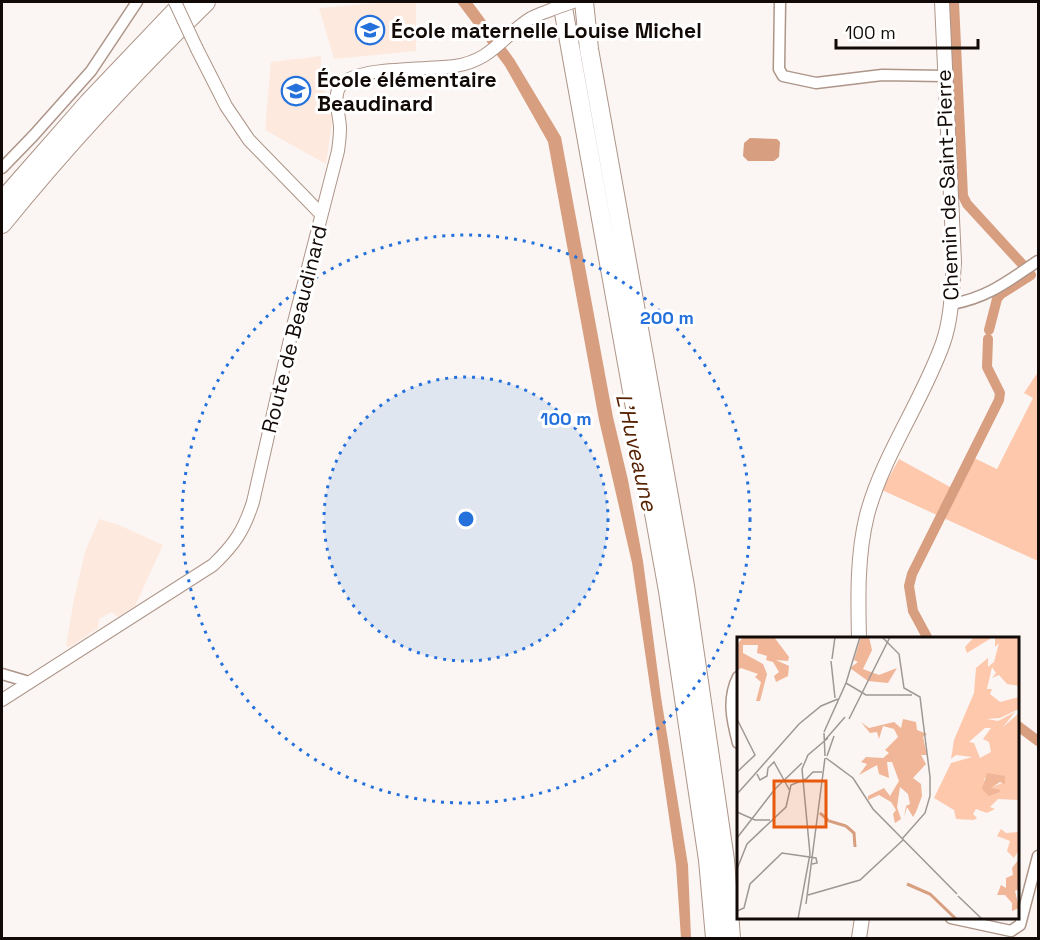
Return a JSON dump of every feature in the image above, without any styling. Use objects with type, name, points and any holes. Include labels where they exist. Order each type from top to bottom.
[{"type":"highway","points":[[2,201],[87,103],[184,2]]},
{"type":"highway","points":[[2,224],[35,183],[95,117],[206,2]]},
{"type":"highway","points":[[584,2],[589,49],[685,586],[725,860],[732,939]]},
{"type":"highway","points":[[557,5],[668,591],[708,860],[715,939]]},
{"type":"main road","name":"Chemin de Saint-Pierre","points":[[859,637],[860,564],[867,515],[881,476],[944,342],[952,304],[954,262],[942,2]]},
{"type":"main road","points":[[859,939],[861,919]]},
{"type":"street","points":[[2,168],[90,71],[137,2]]},
{"type":"street","points":[[175,2],[226,106],[249,140],[321,214]]},
{"type":"street","name":"Route de Beaudinard","points":[[2,699],[213,565],[231,548],[244,527],[338,152],[340,129],[337,91],[342,84],[358,75],[474,62],[490,52],[532,17],[557,5],[573,2]]},
{"type":"street","points":[[780,2],[779,69],[783,76],[816,83],[882,75],[944,76]]},
{"type":"street","points":[[952,304],[974,300],[993,291],[1038,261]]},
{"type":"street","points":[[2,674],[29,682]]},
{"type":"street","points":[[737,679],[732,688],[731,715],[737,738]]},
{"type":"street","points":[[956,919],[1011,931],[1020,925],[1038,856]]},
{"type":"shaded area","name":"École maternelle Louise Michel","points":[[416,2],[416,51],[334,59],[319,8]]},
{"type":"shaded area","points":[[457,2],[472,2],[514,59],[561,137],[613,417],[628,480],[643,561],[661,697],[688,865],[691,938],[681,938],[676,865],[632,563],[599,420],[548,142],[505,66]]},
{"type":"shaded area","name":"École élémentaire Beaudinard","points":[[321,56],[328,114],[331,115],[332,123],[326,164],[265,130],[271,62]]},
{"type":"shaded area","points":[[750,138],[777,139],[780,142],[779,157],[774,161],[748,161],[743,156],[744,143]]},
{"type":"shaded area","points":[[1038,372],[1038,561],[882,490],[899,459],[950,487],[970,456],[997,469],[1033,398],[1024,393]]},
{"type":"shaded area","points":[[99,519],[119,525],[163,545],[135,606],[118,617],[112,612],[99,619],[98,628],[70,647],[66,646],[74,599],[85,552]]},
{"type":"waterway","points":[[954,2],[963,196],[967,204],[1022,264]]},
{"type":"waterway","points":[[989,330],[997,299],[1031,275]]},
{"type":"waterway","points":[[927,637],[913,611],[909,586],[912,574],[999,400],[1000,393],[987,367],[988,339]]},
{"type":"waterway","points":[[1019,727],[1038,741]]},
{"type":"place","name":"École maternelle Louise Michel","points":[[370,30]]},
{"type":"place","name":"École élémentaire Beaudinard","points":[[296,91]]},
{"type":"water label","name":"L'Huveaune","points":[[637,452]]}]
